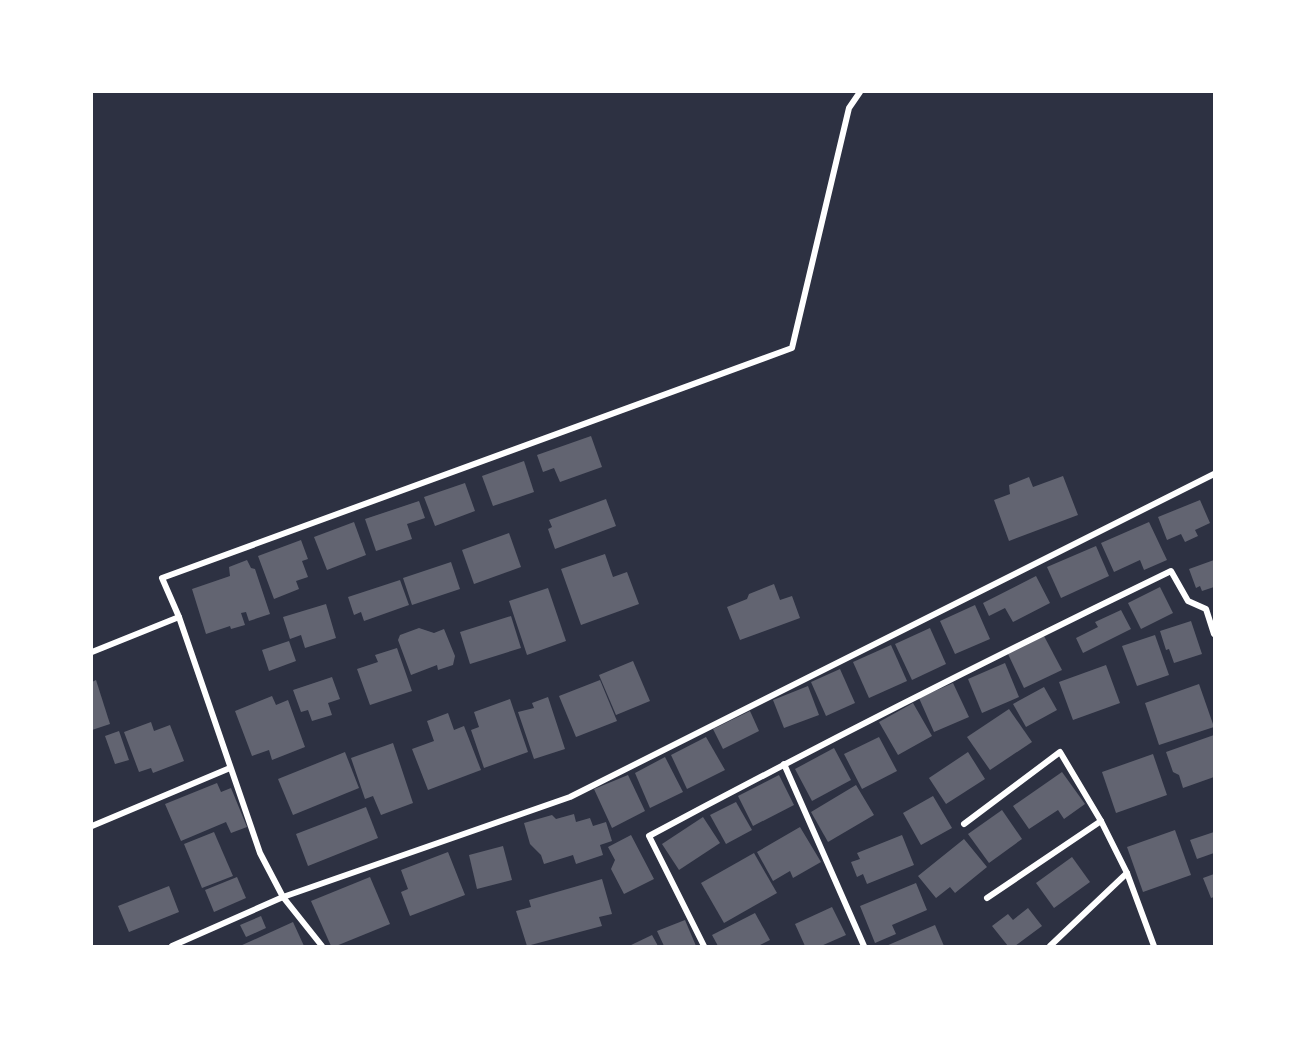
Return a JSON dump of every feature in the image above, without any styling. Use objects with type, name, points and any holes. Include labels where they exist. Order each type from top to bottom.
[{"type":"street","points":[[322,946],[283,897],[260,853],[179,617],[162,578],[792,348],[849,108],[860,92]]},
{"type":"street","points":[[172,946],[283,897],[570,797],[1215,474]]},
{"type":"street","points":[[704,946],[649,836],[784,764],[1171,571],[1188,601],[1206,609],[1215,634]]},
{"type":"street","points":[[92,652],[179,617]]},
{"type":"street","points":[[964,824],[1060,752],[1101,821],[1127,873],[1154,946]]},
{"type":"street","points":[[784,764],[864,946]]},
{"type":"street","points":[[92,826],[230,768]]},
{"type":"street","points":[[987,898],[1101,821]]},
{"type":"street","points":[[1050,946],[1127,873]]},
{"type":"building","points":[[591,436],[602,467],[560,482],[554,468],[543,472],[537,455]]},
{"type":"building","points":[[524,461],[534,492],[493,506],[482,476]]},
{"type":"building","points":[[1063,476],[1078,515],[1009,541],[994,500],[1010,494],[1009,485],[1029,477],[1033,487]]},
{"type":"building","points":[[465,483],[475,511],[435,526],[424,497]]},
{"type":"building","points":[[606,499],[616,526],[555,549],[548,529],[552,527],[549,520]]},
{"type":"building","points":[[1200,500],[1210,523],[1195,530],[1198,536],[1185,542],[1181,534],[1167,540],[1158,517]]},
{"type":"building","points":[[419,501],[425,518],[407,524],[412,539],[376,551],[365,519]]},
{"type":"building","points":[[354,522],[366,555],[327,570],[314,537]]},
{"type":"building","points":[[1149,522],[1167,560],[1144,570],[1140,560],[1114,572],[1101,543]]},
{"type":"building","points":[[509,533],[521,567],[474,584],[462,550]]},
{"type":"building","points":[[301,540],[308,559],[302,561],[308,577],[296,581],[299,589],[274,599],[258,556]]},
{"type":"building","points":[[1096,546],[1109,576],[1061,598],[1047,567]]},
{"type":"building","points":[[605,554],[613,577],[627,572],[639,604],[581,625],[561,569]]},
{"type":"building","points":[[247,560],[251,568],[255,569],[270,614],[249,621],[246,612],[241,613],[245,625],[231,629],[230,626],[206,634],[192,589],[230,576],[229,567]]},
{"type":"building","points":[[1214,560],[1214,587],[1202,591],[1200,586],[1196,588],[1189,569]]},
{"type":"building","points":[[451,562],[460,589],[412,605],[403,578]]},
{"type":"building","points":[[1036,576],[1050,603],[1013,622],[1005,608],[989,616],[983,603]]},
{"type":"building","points":[[400,580],[409,605],[364,621],[361,612],[354,615],[348,597]]},
{"type":"building","points":[[774,584],[780,600],[792,596],[800,618],[740,640],[727,607],[747,599],[749,594]]},
{"type":"building","points":[[1160,587],[1173,613],[1141,629],[1128,603]]},
{"type":"building","points":[[548,588],[566,641],[527,655],[509,601]]},
{"type":"building","points":[[326,604],[336,638],[305,648],[301,635],[290,639],[283,617]]},
{"type":"building","points":[[975,605],[990,639],[955,654],[940,621]]},
{"type":"building","points":[[1121,610],[1131,629],[1083,653],[1076,638],[1098,627],[1095,622]]},
{"type":"building","points":[[511,616],[521,648],[470,664],[460,632]]},
{"type":"building","points":[[1191,621],[1202,654],[1174,663],[1169,649],[1166,650],[1160,631]]},
{"type":"building","points":[[419,628],[434,633],[444,629],[455,656],[453,665],[438,670],[437,665],[411,675],[398,640],[400,635]]},
{"type":"building","points":[[930,628],[946,664],[912,680],[895,644]]},
{"type":"building","points":[[1155,635],[1169,675],[1137,686],[1122,646]]},
{"type":"building","points":[[1044,636],[1062,670],[1024,688],[1008,654]]},
{"type":"building","points":[[289,641],[296,661],[269,671],[262,650]]},
{"type":"building","points":[[891,645],[907,681],[869,698],[853,662]]},
{"type":"building","points":[[397,648],[412,691],[370,705],[357,669],[378,662],[375,655]]},
{"type":"building","points":[[633,661],[650,701],[616,715],[599,675]]},
{"type":"building","points":[[1005,663],[1019,697],[982,713],[968,679]]},
{"type":"building","points":[[1106,665],[1120,703],[1073,720],[1059,682]]},
{"type":"building","points":[[840,669],[855,703],[826,716],[811,682]]},
{"type":"building","points":[[332,677],[340,699],[328,703],[332,715],[312,721],[308,710],[301,712],[293,690]]},
{"type":"building","points":[[96,680],[110,724],[92,730],[92,682]]},
{"type":"building","points":[[600,680],[617,721],[576,737],[559,696]]},
{"type":"building","points":[[953,683],[969,717],[934,732],[919,698]]},
{"type":"building","points":[[1199,684],[1214,727],[1159,745],[1145,703]]},
{"type":"building","points":[[808,686],[819,715],[784,728],[773,700]]},
{"type":"building","points":[[1044,687],[1057,710],[1026,727],[1013,704]]},
{"type":"building","points":[[272,696],[276,705],[288,700],[305,747],[272,760],[269,750],[252,756],[235,711]]},
{"type":"building","points":[[548,697],[565,749],[534,759],[518,712],[534,708],[532,703]]},
{"type":"building","points":[[510,699],[528,752],[484,768],[471,730],[479,727],[474,712]]},
{"type":"building","points":[[913,703],[932,736],[898,755],[879,722]]},
{"type":"building","points":[[1009,709],[1032,742],[990,770],[967,737]]},
{"type":"building","points":[[750,711],[759,731],[723,749],[713,729]]},
{"type":"building","points":[[448,713],[454,730],[464,726],[481,770],[428,790],[412,749],[434,741],[427,721]]},
{"type":"building","points":[[151,722],[154,731],[170,725],[184,761],[153,773],[151,768],[139,772],[124,732]]},
{"type":"building","points":[[119,731],[129,760],[115,764],[105,736]]},
{"type":"building","points":[[1214,735],[1214,777],[1183,788],[1179,775],[1173,772],[1166,752]]},
{"type":"building","points":[[706,737],[725,770],[687,789],[671,755]]},
{"type":"building","points":[[879,737],[897,771],[862,789],[844,754]]},
{"type":"building","points":[[393,743],[413,803],[381,815],[373,796],[365,799],[351,758]]},
{"type":"building","points":[[834,748],[851,780],[812,801],[795,769]]},
{"type":"building","points":[[345,752],[359,788],[293,815],[278,779]]},
{"type":"building","points":[[968,752],[985,779],[946,804],[929,778]]},
{"type":"building","points":[[1153,754],[1167,795],[1116,813],[1102,772]]},
{"type":"building","points":[[665,757],[683,792],[650,808],[635,773]]},
{"type":"building","points":[[1062,772],[1085,804],[1064,819],[1058,810],[1029,829],[1013,806]]},
{"type":"building","points":[[628,775],[645,811],[612,828],[594,789]]},
{"type":"building","points":[[779,775],[794,805],[753,826],[738,796]]},
{"type":"building","points":[[217,783],[221,792],[231,788],[247,827],[231,833],[226,822],[181,841],[165,804]]},
{"type":"building","points":[[856,785],[874,815],[828,842],[811,812]]},
{"type":"building","points":[[933,796],[952,828],[921,845],[903,813]]},
{"type":"building","points":[[736,802],[752,830],[726,844],[710,815]]},
{"type":"building","points":[[366,807],[378,838],[308,866],[296,834]]},
{"type":"building","points":[[1002,810],[1022,839],[989,863],[968,834]]},
{"type":"building","points":[[574,814],[576,822],[590,818],[593,826],[606,822],[612,841],[600,845],[603,855],[576,864],[573,855],[544,864],[541,855],[530,844],[524,823],[552,815],[556,819]]},
{"type":"building","points":[[703,817],[720,843],[679,870],[662,844]]},
{"type":"building","points":[[800,827],[821,862],[793,878],[790,871],[773,881],[757,852]]},
{"type":"building","points":[[1175,830],[1191,875],[1143,892],[1127,847]]},
{"type":"building","points":[[214,832],[233,876],[202,888],[184,844]]},
{"type":"building","points":[[1214,832],[1214,853],[1197,859],[1190,840]]},
{"type":"building","points":[[631,835],[654,879],[624,894],[611,869],[615,860],[608,847]]},
{"type":"building","points":[[902,835],[914,865],[867,884],[863,874],[857,877],[851,862],[860,859],[857,853]]},
{"type":"building","points":[[964,839],[987,867],[955,893],[950,887],[936,898],[918,876]]},
{"type":"building","points":[[503,846],[512,880],[477,889],[469,855]]},
{"type":"building","points":[[448,852],[465,895],[410,916],[401,892],[408,889],[401,870]]},
{"type":"building","points":[[754,853],[777,893],[724,923],[701,883]]},
{"type":"building","points":[[1072,857],[1090,882],[1054,908],[1036,883]]},
{"type":"building","points":[[1214,874],[1214,897],[1211,898],[1203,878]]},
{"type":"building","points":[[237,877],[246,898],[214,912],[205,890]]},
{"type":"building","points":[[370,877],[390,924],[331,946],[311,901]]},
{"type":"building","points":[[602,879],[612,914],[599,917],[602,926],[527,946],[516,911],[531,907],[529,900]]},
{"type":"building","points":[[916,883],[927,910],[892,925],[896,934],[875,943],[860,906]]},
{"type":"building","points":[[169,886],[179,912],[129,932],[118,906]]},
{"type":"building","points":[[832,907],[846,935],[821,946],[805,946],[795,924]]},
{"type":"building","points":[[1028,908],[1042,926],[1015,946],[1008,946],[992,926],[1008,914],[1013,920]]},
{"type":"building","points":[[755,913],[770,940],[758,946],[718,946],[712,935]]},
{"type":"building","points":[[261,916],[266,928],[246,937],[240,925]]},
{"type":"building","points":[[685,920],[696,946],[664,946],[657,931]]},
{"type":"building","points":[[293,922],[304,946],[240,946]]},
{"type":"building","points":[[935,925],[944,946],[886,946]]},
{"type":"building","points":[[652,935],[658,946],[629,946]]}]
